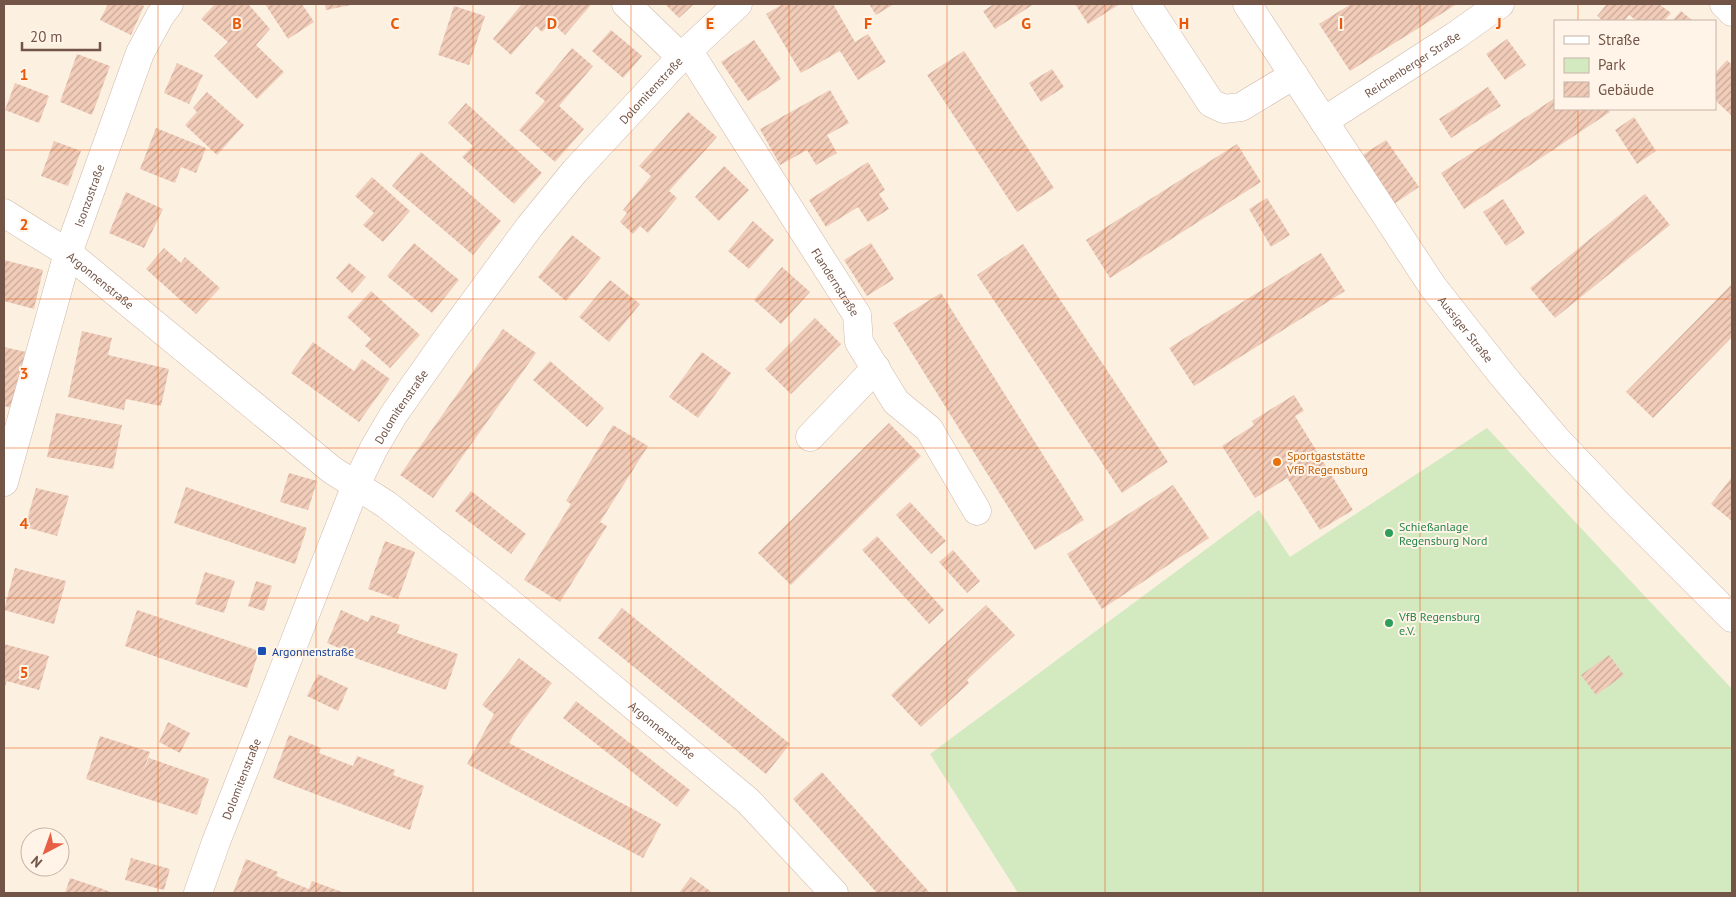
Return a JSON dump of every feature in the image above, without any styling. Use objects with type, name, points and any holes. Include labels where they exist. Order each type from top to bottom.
[{"type":"street","name":"Isonzostraße","points":[[4,482],[68,252],[140,53],[160,16],[169,4]]},
{"type":"street","points":[[626,4],[684,54]]},
{"type":"street","name":"Dolomitenstraße","points":[[198,893],[216,842],[356,485],[374,448],[394,414],[530,226],[574,171],[684,54],[738,4]]},
{"type":"street","points":[[1146,4],[1212,103],[1224,109],[1241,107],[1294,75]]},
{"type":"street","name":"Aussiger Straße","points":[[1247,4],[1433,287],[1503,376],[1558,441],[1610,496],[1732,618]]},
{"type":"street","name":"Reichenberger Straße","points":[[1324,121],[1455,36],[1500,4]]},
{"type":"street","points":[[1724,4],[1732,12]]},
{"type":"street","name":"Flandernstraße","points":[[684,54],[857,315],[859,342],[896,402],[929,429],[977,511]]},
{"type":"street","name":"Argonnenstraße","points":[[4,213],[68,252],[332,470],[387,504],[498,593],[748,801],[834,893]]},
{"type":"street","points":[[810,437],[876,368]]},
{"type":"green space","name":"VfB Regensburg e.V.","points":[[1487,428],[1732,689],[1732,893],[1018,893],[930,754],[1259,510],[1290,557]]},
{"type":"building","points":[[108,4],[140,4],[144,6],[131,35],[100,20]]},
{"type":"building","points":[[215,4],[248,4],[270,29],[256,45],[284,72],[257,99],[214,56],[228,42],[201,19]]},
{"type":"building","points":[[265,4],[302,4],[314,22],[288,39]]},
{"type":"building","points":[[325,4],[351,4],[351,5],[326,10]]},
{"type":"building","points":[[522,4],[591,5],[565,35],[551,22],[542,32],[536,26],[511,55],[493,39]]},
{"type":"building","points":[[665,4],[694,4],[679,18]]},
{"type":"building","points":[[783,4],[833,4],[855,42],[868,34],[886,62],[858,80],[840,51],[801,73],[766,14]]},
{"type":"building","points":[[869,4],[894,4],[876,15]]},
{"type":"building","points":[[994,4],[1034,4],[995,29],[983,11]]},
{"type":"building","points":[[1075,4],[1120,4],[1088,24]]},
{"type":"building","points":[[1351,4],[1457,4],[1350,71],[1319,24]]},
{"type":"building","points":[[1607,4],[1659,4],[1671,13],[1665,20],[1636,20],[1629,15],[1625,20],[1602,20],[1597,16]]},
{"type":"building","points":[[454,6],[485,16],[469,65],[438,55]]},
{"type":"building","points":[[1681,11],[1692,20],[1673,20]]},
{"type":"building","points":[[611,30],[642,56],[623,78],[592,51]]},
{"type":"building","points":[[1507,39],[1526,65],[1505,80],[1486,54]]},
{"type":"building","points":[[754,40],[781,79],[748,101],[721,62]]},
{"type":"building","points":[[572,48],[593,66],[559,106],[584,129],[555,162],[519,130],[545,101],[535,93]]},
{"type":"building","points":[[964,51],[1054,188],[1017,212],[927,75]]},
{"type":"building","points":[[77,54],[110,66],[92,115],[60,102]]},
{"type":"building","points":[[1727,60],[1732,65],[1732,116],[1716,101],[1716,72]]},
{"type":"building","points":[[177,63],[203,75],[189,104],[164,93]]},
{"type":"building","points":[[1052,69],[1064,87],[1041,102],[1029,83]]},
{"type":"building","points":[[15,83],[49,96],[39,123],[5,110]]},
{"type":"building","points":[[1488,87],[1501,106],[1451,138],[1439,119]]},
{"type":"building","points":[[830,90],[849,123],[827,135],[837,153],[816,165],[807,150],[780,165],[760,129]]},
{"type":"building","points":[[207,92],[244,125],[217,155],[185,125],[197,112],[193,108]]},
{"type":"building","points":[[1554,99],[1554,110],[1609,110],[1610,112],[1464,209],[1441,173]]},
{"type":"building","points":[[466,103],[542,173],[514,204],[462,157],[473,146],[448,123]]},
{"type":"building","points":[[688,112],[717,137],[669,191],[677,198],[648,233],[640,226],[633,234],[620,222],[627,213],[623,210],[651,176],[639,166]]},
{"type":"building","points":[[1634,117],[1656,151],[1637,164],[1615,130]]},
{"type":"building","points":[[156,128],[206,148],[196,173],[181,167],[175,183],[140,169]]},
{"type":"building","points":[[1386,140],[1419,187],[1394,204],[1361,156]]},
{"type":"building","points":[[54,141],[81,151],[68,186],[41,176]]},
{"type":"building","points":[[1237,144],[1261,182],[1110,278],[1086,240]]},
{"type":"building","points":[[421,152],[501,221],[473,255],[392,186]]},
{"type":"building","points":[[868,162],[885,190],[879,194],[889,209],[868,222],[858,207],[826,227],[809,200]]},
{"type":"building","points":[[724,166],[749,190],[719,221],[695,197]]},
{"type":"building","points":[[372,177],[410,211],[383,242],[363,225],[374,213],[355,196]]},
{"type":"building","points":[[126,192],[163,209],[144,248],[109,233]]},
{"type":"building","points":[[1645,194],[1670,225],[1555,318],[1530,288]]},
{"type":"building","points":[[1267,198],[1290,235],[1271,247],[1249,209]]},
{"type":"building","points":[[1503,199],[1525,233],[1506,246],[1483,212]]},
{"type":"building","points":[[753,221],[774,240],[749,269],[728,251]]},
{"type":"building","points":[[572,235],[601,258],[566,301],[538,277]]},
{"type":"building","points":[[414,243],[459,280],[432,313],[387,276]]},
{"type":"building","points":[[871,243],[894,279],[867,296],[844,260]]},
{"type":"building","points":[[1023,244],[1168,462],[1122,493],[977,275]]},
{"type":"building","points":[[164,248],[181,263],[185,257],[220,288],[196,314],[146,269]]},
{"type":"building","points":[[1321,253],[1345,291],[1194,386],[1169,348]]},
{"type":"building","points":[[4,260],[43,270],[34,309],[4,301]]},
{"type":"building","points":[[349,263],[366,277],[352,293],[336,278]]},
{"type":"building","points":[[782,267],[810,292],[781,324],[754,300]]},
{"type":"building","points":[[610,280],[640,304],[609,342],[579,317]]},
{"type":"building","points":[[1732,284],[1732,337],[1653,418],[1626,392]]},
{"type":"building","points":[[371,291],[420,335],[390,368],[365,346],[371,339],[347,317]]},
{"type":"building","points":[[941,293],[1084,520],[1035,550],[893,323]]},
{"type":"building","points":[[815,318],[841,344],[791,394],[765,369]]},
{"type":"building","points":[[503,329],[536,353],[433,498],[400,475]]},
{"type":"building","points":[[82,331],[112,338],[108,355],[169,369],[161,406],[126,399],[124,410],[68,397]]},
{"type":"building","points":[[313,342],[354,371],[362,359],[390,379],[359,422],[291,373]]},
{"type":"building","points":[[4,347],[26,352],[12,408],[4,406]]},
{"type":"building","points":[[702,352],[731,373],[698,418],[669,397]]},
{"type":"building","points":[[550,361],[604,408],[587,427],[533,380]]},
{"type":"building","name":"Sportgaststätte VfB Regensburg","points":[[1294,395],[1304,411],[1295,416],[1353,510],[1320,530],[1287,478],[1255,498],[1222,446],[1254,425],[1252,421]]},
{"type":"building","points":[[56,413],[122,425],[113,469],[47,457]]},
{"type":"building","points":[[889,423],[921,456],[791,585],[758,553]]},
{"type":"building","points":[[613,425],[648,446],[600,522],[607,526],[560,602],[524,580],[571,504],[566,501]]},
{"type":"building","points":[[289,473],[317,481],[308,510],[280,502]]},
{"type":"building","points":[[1732,477],[1732,521],[1711,504]]},
{"type":"building","points":[[1173,485],[1209,538],[1102,609],[1067,554]]},
{"type":"building","points":[[186,487],[307,528],[295,564],[174,523]]},
{"type":"building","points":[[36,488],[69,496],[57,536],[25,527]]},
{"type":"building","points":[[471,491],[526,534],[511,554],[455,511]]},
{"type":"building","points":[[910,502],[946,541],[931,554],[896,515]]},
{"type":"building","points":[[877,536],[944,610],[929,624],[862,550]]},
{"type":"building","points":[[385,541],[415,552],[398,599],[368,589]]},
{"type":"building","points":[[953,550],[980,581],[967,593],[939,562]]},
{"type":"building","points":[[15,568],[66,581],[54,624],[4,610]]},
{"type":"building","points":[[205,572],[235,581],[224,613],[195,604]]},
{"type":"building","points":[[256,581],[272,586],[264,611],[248,606]]},
{"type":"building","points":[[986,605],[1015,635],[967,680],[969,683],[921,727],[891,695]]},
{"type":"building","points":[[622,608],[790,744],[766,774],[598,638]]},
{"type":"building","points":[[137,610],[259,651],[247,688],[125,646]]},
{"type":"building","points":[[341,610],[368,622],[371,615],[400,625],[397,633],[458,654],[446,690],[355,658],[356,655],[327,643]]},
{"type":"building","points":[[4,644],[49,656],[39,690],[7,681],[4,689]]},
{"type":"building","points":[[1609,655],[1624,675],[1596,695],[1581,675]]},
{"type":"building","points":[[519,658],[552,683],[516,730],[509,743],[661,824],[643,858],[467,764],[494,714],[482,705]]},
{"type":"building","points":[[318,674],[348,688],[338,711],[307,696]]},
{"type":"building","points":[[576,701],[690,790],[677,807],[563,718]]},
{"type":"building","points":[[168,722],[190,733],[180,753],[159,742]]},
{"type":"building","points":[[289,735],[321,748],[319,753],[353,766],[357,756],[395,770],[393,775],[424,786],[410,830],[273,778]]},
{"type":"building","points":[[100,736],[150,752],[143,772],[149,758],[209,779],[197,815],[86,779]]},
{"type":"building","points":[[822,772],[930,893],[877,893],[793,799]]},
{"type":"building","points":[[131,858],[170,869],[164,890],[125,880]]},
{"type":"building","points":[[246,859],[278,872],[276,876],[309,889],[312,881],[345,893],[233,893]]},
{"type":"building","points":[[691,877],[713,893],[679,893]]},
{"type":"building","points":[[70,878],[100,888],[113,893],[65,893]]},
{"type":"place","name":"Sportgaststätte VfB Regensburg","points":[[1277,462]]},
{"type":"place","name":"Schießanlage Regensburg Nord","points":[[1389,533]]},
{"type":"place","name":"VfB Regensburg e.V.","points":[[1389,623]]},
{"type":"place","name":"Argonnenstraße","points":[[262,651]]}]
